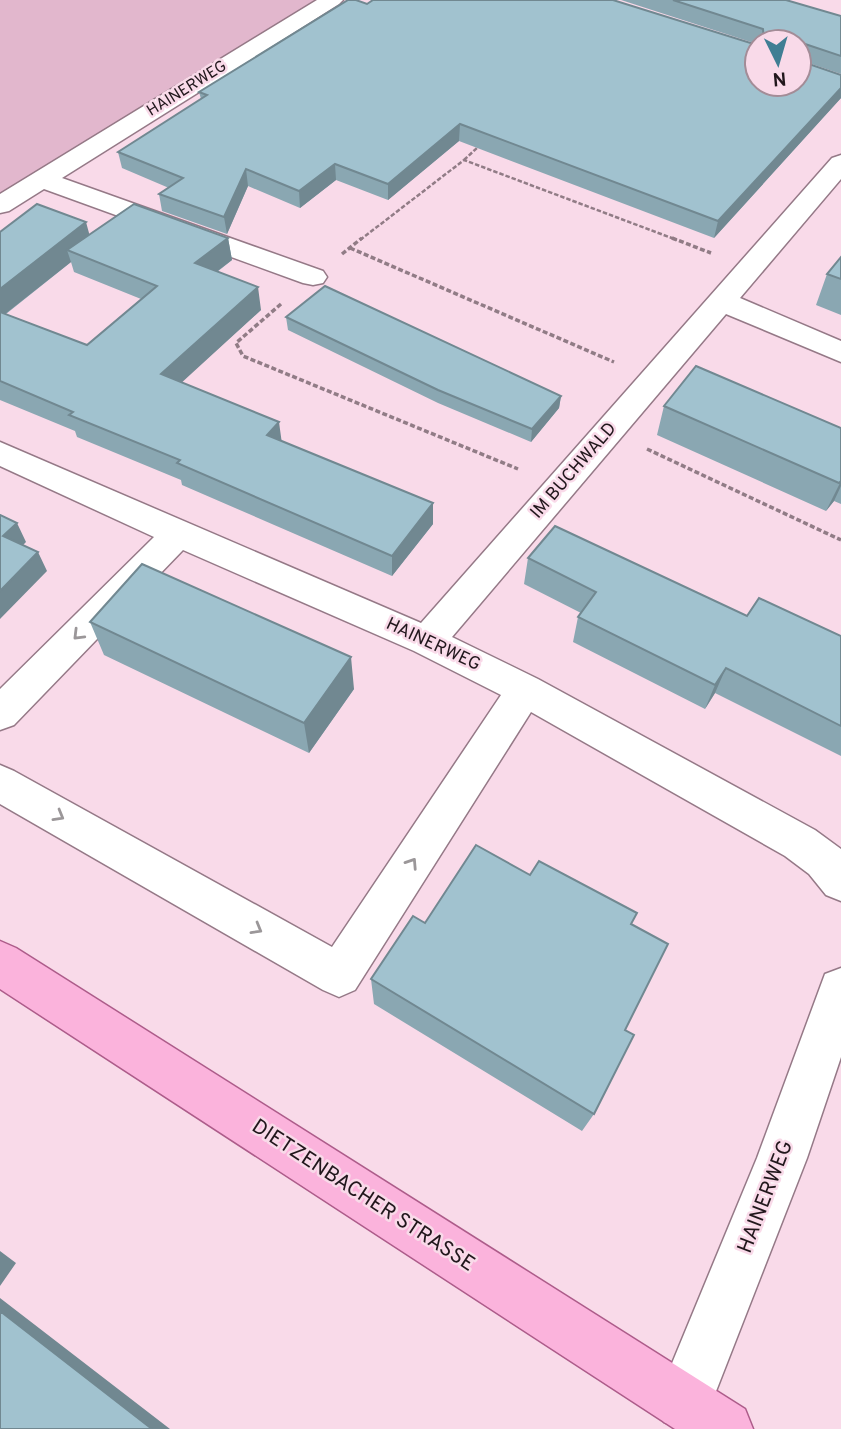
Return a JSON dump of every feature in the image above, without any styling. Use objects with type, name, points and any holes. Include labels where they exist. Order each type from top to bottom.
[{"type":"main road","name":"DIETZENBACHER STRASSE","points":[[0,963],[725,1429]]},
{"type":"street","name":"HAINERWEG","points":[[0,205],[332,0]]},
{"type":"street","name":"IM BUCHWALD","points":[[427,641],[841,163]]},
{"type":"street","points":[[42,179],[313,277]]},
{"type":"street","points":[[721,301],[841,352]]},
{"type":"street","name":"HAINERWEG","points":[[0,453],[178,534],[427,641],[525,690],[800,843],[824,860],[841,881]]},
{"type":"street","points":[[0,714],[178,534]]},
{"type":"street","points":[[0,783],[339,975],[525,690]]},
{"type":"street","name":"HAINERWEG","points":[[684,1402],[782,1158],[841,990]]},
{"type":"path","points":[[467,143],[480,147],[313,277],[236,342],[243,356],[561,486]]},
{"type":"path","points":[[464,160],[750,268]]},
{"type":"path","points":[[350,248],[653,380]]},
{"type":"path","points":[[608,431],[841,540]]},
{"type":"shaded area","points":[[0,0],[321,0],[0,196]]},
{"type":"building","points":[[348,0],[367,4],[373,0],[613,0],[743,41],[743,98],[813,98],[813,65],[841,75],[841,88],[718,221],[460,124],[388,184],[335,164],[299,191],[246,169],[224,217],[159,194],[183,178],[118,152],[207,95],[199,92]]},
{"type":"building","points":[[673,0],[786,0],[841,16],[841,56],[813,47],[813,28],[760,28]]},
{"type":"building","points":[[37,204],[86,222],[0,289],[0,232]]},
{"type":"building","points":[[134,204],[228,238],[195,263],[258,287],[161,374],[279,422],[267,435],[433,503],[392,556],[177,463],[180,460],[69,415],[73,412],[0,381],[0,312],[87,345],[157,286],[67,250]]},
{"type":"building","points":[[841,257],[841,279],[827,274]]},
{"type":"building","points":[[325,286],[561,396],[532,429],[438,390],[286,317]]},
{"type":"building","points":[[696,366],[841,428],[841,481],[839,483],[664,406]]},
{"type":"building","points":[[0,515],[17,523],[3,536],[38,552],[0,591]]},
{"type":"building","points":[[555,526],[747,616],[759,598],[841,636],[841,726],[726,668],[715,685],[578,617],[596,592],[528,558]]},
{"type":"building","points":[[142,564],[351,657],[304,723],[90,622]]},
{"type":"building","points":[[476,845],[530,875],[539,861],[637,913],[631,924],[668,944],[625,1030],[634,1035],[594,1114],[371,979],[413,916],[425,923]]},
{"type":"building","points":[[0,1311],[152,1429],[0,1429]]}]
